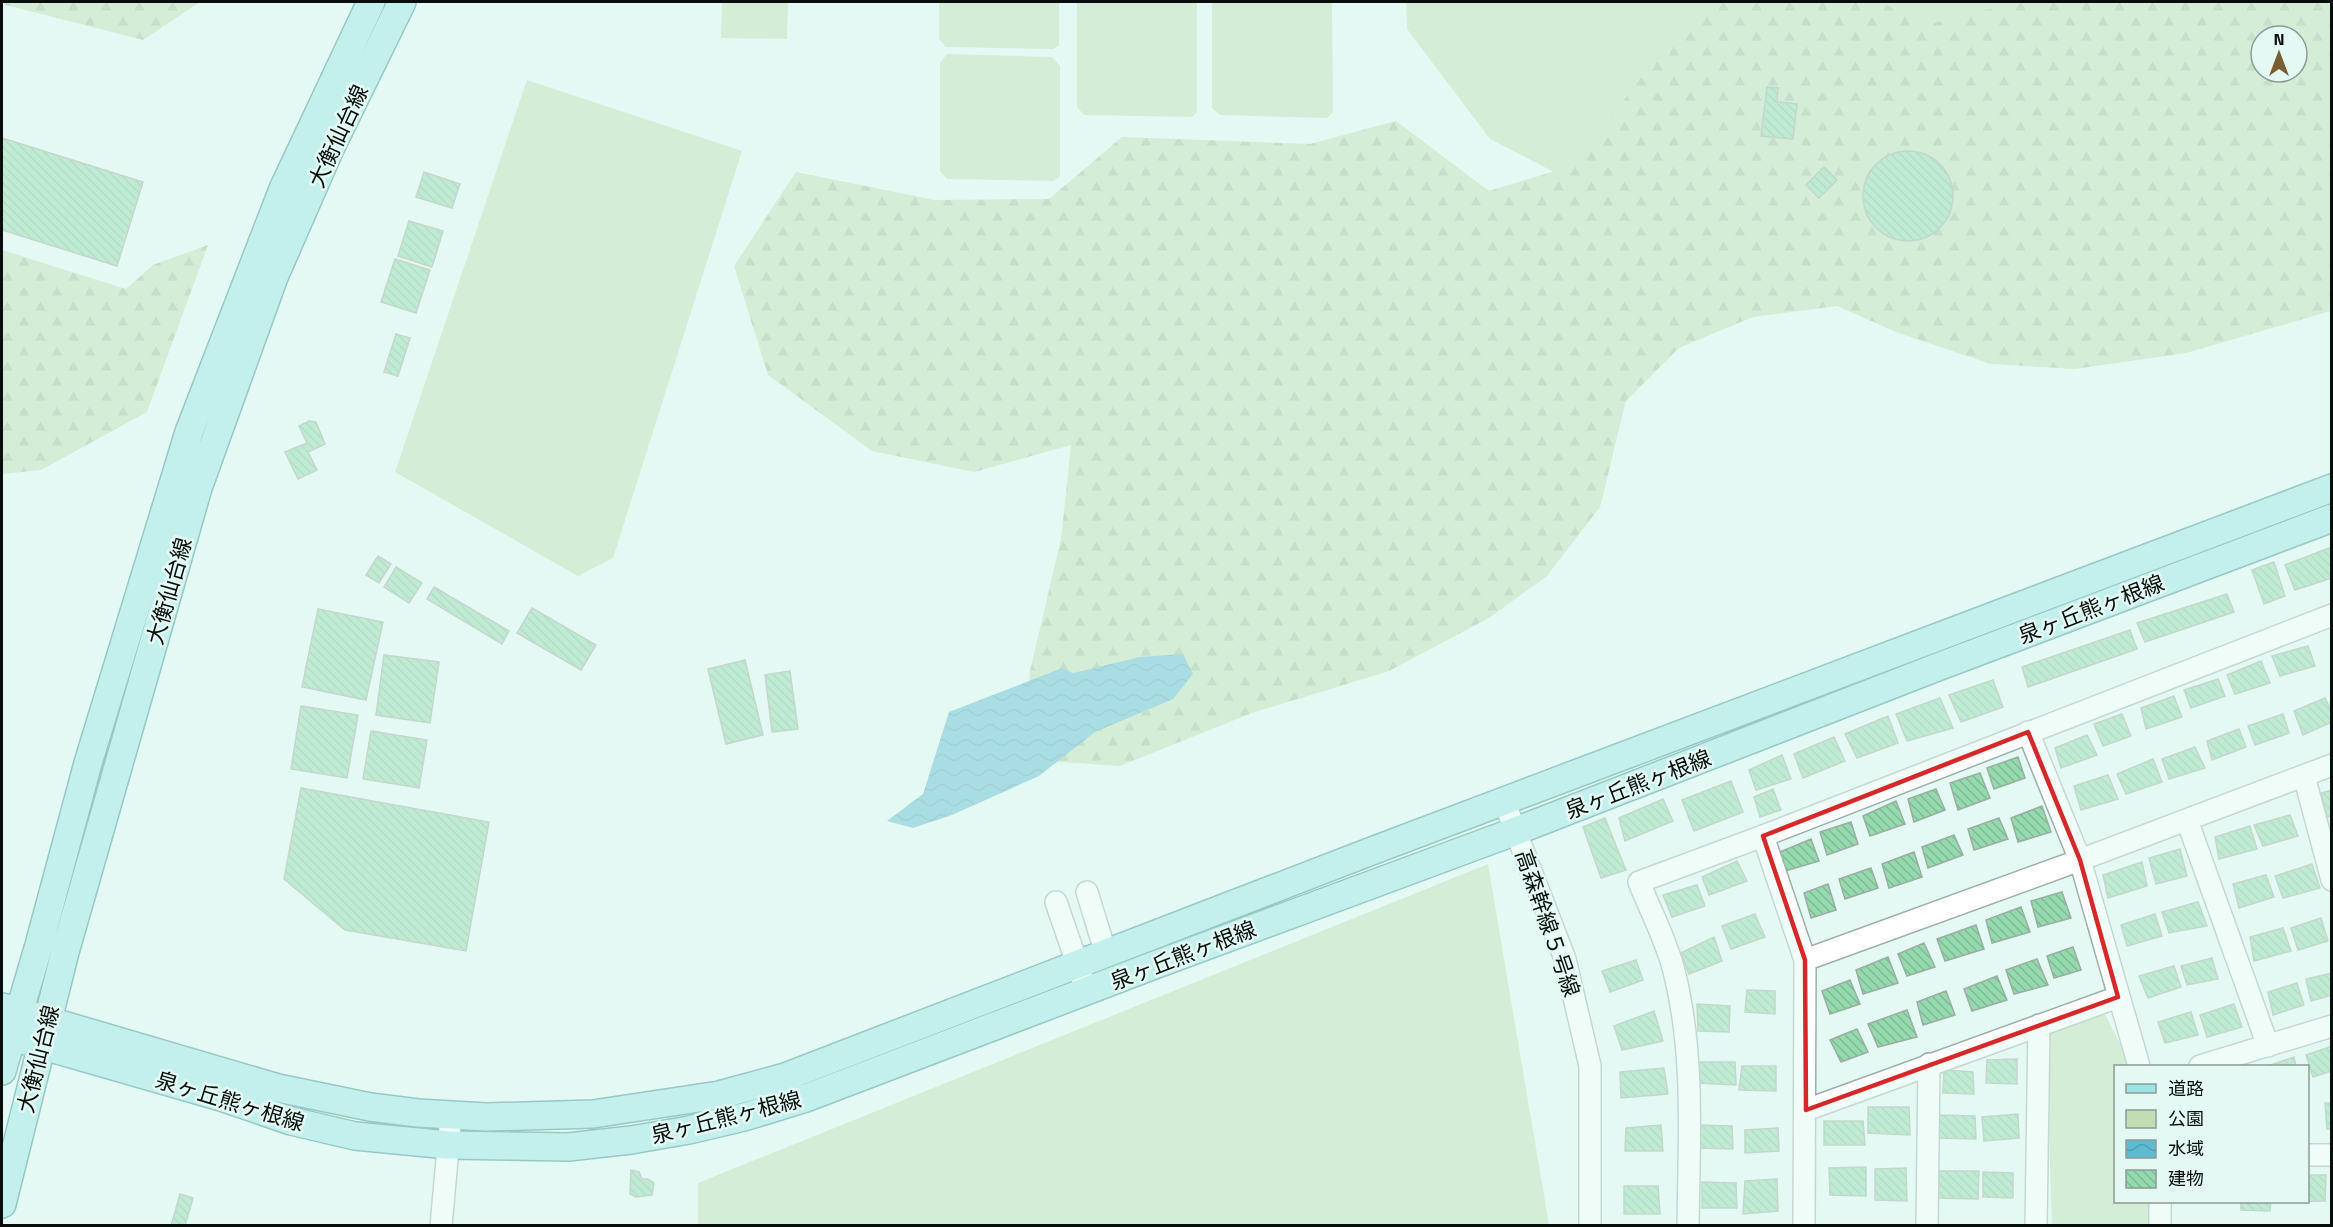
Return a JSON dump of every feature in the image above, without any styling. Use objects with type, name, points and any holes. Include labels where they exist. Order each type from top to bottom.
[{"type":"main road","name":"大衡仙台線","points":[[2,1071],[8,1022],[189,432],[284,189],[358,25],[371,2]]},
{"type":"main road","name":"大衡仙台線","points":[[2,1204],[65,952],[198,488],[249,341],[274,277],[330,149],[402,2]]},
{"type":"main road","name":"泉ヶ丘熊ヶ根線","points":[[44,1033],[278,1088],[370,1107],[451,1116],[536,1117],[592,1114],[719,1095],[785,1077],[1504,801],[2331,488]]},
{"type":"main road","name":"泉ヶ丘熊ヶ根線","points":[[8,1022],[291,1121],[355,1136],[448,1145],[568,1147],[642,1138],[744,1117],[806,1098],[1516,831],[1935,668],[2331,518]]},
{"type":"street","points":[[358,25],[385,37]]},
{"type":"street","points":[[1688,1226],[1690,1081],[1684,1023],[1674,969],[1639,882],[2331,615]]},
{"type":"street","points":[[2028,732],[2080,860],[2139,1065]]},
{"type":"street","points":[[1804,960],[2080,860],[2331,765]]},
{"type":"street","points":[[2304,776],[2331,880]]},
{"type":"street","name":"高森幹線５号線","points":[[1504,801],[1565,959],[1590,1066],[1590,1226]]},
{"type":"street","points":[[2187,820],[2268,1046]]},
{"type":"street","points":[[1763,836],[1804,960],[1806,1110],[1804,1226]]},
{"type":"street","points":[[1087,892],[1106,954]]},
{"type":"street","points":[[1056,902],[1087,992]]},
{"type":"street","points":[[1806,1110],[2118,997]]},
{"type":"street","points":[[2036,1226],[2039,1025]]},
{"type":"street","points":[[2203,1065],[2331,1026]]},
{"type":"street","points":[[1927,1226],[1929,1064]]},
{"type":"street","points":[[441,1226],[451,1116]]},
{"type":"street","points":[[2309,1155],[2331,1155]]},
{"type":"street","points":[[2160,1203],[2160,1226]]},
{"type":"highlighted area","points":[[2028,732],[2080,860],[2118,997],[1806,1110],[1805,960],[1763,836]]},
{"type":"green space","points":[[2,2],[200,2],[143,40],[2,4]]},
{"type":"green space","points":[[722,2],[788,2],[787,39],[721,38]]},
{"type":"green space","points":[[939,2],[1059,2],[1059,45],[1053,49],[946,47],[939,39]]},
{"type":"green space","points":[[1077,2],[1197,2],[1197,112],[1192,117],[1084,115],[1077,107]]},
{"type":"green space","points":[[1212,2],[1332,2],[1333,112],[1327,118],[1220,115],[1212,108]]},
{"type":"green space","points":[[1406,2],[2331,2],[2331,304],[1608,200],[1490,139],[1407,29]]},
{"type":"green space","points":[[1719,2],[1882,2],[1922,26],[1998,7],[2030,2],[2316,2],[2331,10],[2331,311],[2186,353],[2075,369],[1991,364],[1896,332],[1837,306],[1753,317],[1679,348],[1626,401],[1600,507],[1547,576],[1489,618],[1389,671],[1252,713],[1120,766],[1046,761],[1025,735],[1030,671],[1061,539],[1071,445],[974,472],[872,451],[768,375],[734,266],[796,172],[935,200],[1049,199],[1122,137],[1310,144],[1396,121],[1489,191],[1572,166],[1663,50]]},
{"type":"green space","points":[[947,54],[1052,57],[1060,66],[1060,176],[1054,181],[947,179],[940,171],[940,63]]},
{"type":"green space","points":[[527,80],[742,151],[613,558],[578,576],[395,472]]},
{"type":"green space","points":[[208,245],[147,412],[41,470],[2,474],[2,250],[126,289],[153,265]]},
{"type":"green space","points":[[1488,864],[1549,1225],[698,1225],[698,1183]]},
{"type":"green space","points":[[2105,1014],[2130,1065],[2114,1065],[2114,1203],[2149,1203],[2150,1225],[2052,1225],[2046,1035]]},
{"type":"water","points":[[1183,654],[1193,674],[1173,699],[1095,732],[1039,776],[952,815],[913,828],[887,821],[923,794],[949,712],[1062,668],[1073,673],[1140,657]]},
{"type":"building","points":[[1767,87],[1778,88],[1777,102],[1797,104],[1793,139],[1761,136]]},
{"type":"building","points":[[2,138],[143,182],[117,266],[2,230]]},
{"type":"building","points":[[1908,151],[1925,154],[1940,164],[1950,179],[1953,196],[1950,213],[1940,228],[1925,238],[1908,241],[1891,238],[1876,228],[1866,213],[1863,196],[1866,179],[1876,164],[1891,154]]},
{"type":"building","points":[[1824,167],[1837,180],[1819,198],[1806,185]]},
{"type":"building","points":[[424,172],[460,184],[452,208],[416,197]]},
{"type":"building","points":[[409,221],[443,231],[432,267],[398,256]]},
{"type":"building","points":[[395,259],[430,270],[416,313],[381,302]]},
{"type":"building","points":[[396,334],[410,338],[398,376],[384,372]]},
{"type":"building","points":[[309,421],[316,422],[325,444],[308,452],[317,470],[298,479],[285,452],[307,443],[299,426]]},
{"type":"building","points":[[2329,548],[2332,555],[2332,578],[2295,590],[2285,565]]},
{"type":"building","points":[[378,556],[391,564],[379,583],[366,575]]},
{"type":"building","points":[[2274,562],[2285,596],[2264,604],[2252,570]]},
{"type":"building","points":[[396,567],[422,583],[409,603],[384,587]]},
{"type":"building","points":[[434,587],[509,631],[502,644],[427,599]]},
{"type":"building","points":[[2227,594],[2234,612],[2145,642],[2137,623]]},
{"type":"building","points":[[532,608],[596,645],[581,670],[517,633]]},
{"type":"building","points":[[318,609],[383,622],[366,700],[302,687]]},
{"type":"building","points":[[2130,630],[2137,649],[2028,687],[2022,667]]},
{"type":"building","points":[[2308,646],[2315,666],[2280,676],[2272,656]]},
{"type":"building","points":[[384,655],[439,662],[430,723],[376,715]]},
{"type":"building","points":[[745,660],[763,735],[726,744],[708,669]]},
{"type":"building","points":[[2261,661],[2270,683],[2235,694],[2227,675]]},
{"type":"building","points":[[790,671],[798,729],[772,732],[765,675]]},
{"type":"building","points":[[2218,679],[2225,696],[2191,708],[2184,690]]},
{"type":"building","points":[[1993,680],[2003,707],[1961,722],[1949,695]]},
{"type":"building","points":[[2174,696],[2182,717],[2146,729],[2141,708]]},
{"type":"building","points":[[1940,698],[1953,728],[1907,741],[1896,714]]},
{"type":"building","points":[[2325,698],[2332,712],[2332,722],[2303,735],[2294,711]]},
{"type":"building","points":[[301,706],[358,715],[347,778],[291,769]]},
{"type":"building","points":[[2122,714],[2131,736],[2103,746],[2094,724]]},
{"type":"building","points":[[2283,714],[2289,733],[2255,745],[2248,726]]},
{"type":"building","points":[[1888,716],[1898,743],[1857,758],[1845,734]]},
{"type":"building","points":[[2239,729],[2246,747],[2212,760],[2207,741]]},
{"type":"building","points":[[371,731],[427,740],[419,788],[363,779]]},
{"type":"building","points":[[2087,735],[2097,755],[2061,768],[2055,748]]},
{"type":"building","points":[[1834,737],[1845,761],[1803,778],[1794,754]]},
{"type":"building","points":[[2195,747],[2205,768],[2169,779],[2162,759]]},
{"type":"building","points":[[1782,755],[1791,779],[1756,790],[1749,770]]},
{"type":"building","points":[[2018,757],[2025,778],[1994,789],[1987,768]]},
{"type":"building","points":[[2153,759],[2162,782],[2126,794],[2117,774]]},
{"type":"building","points":[[1980,773],[1990,798],[1958,810],[1950,783]]},
{"type":"building","points":[[2108,775],[2118,799],[2081,810],[2074,786]]},
{"type":"building","points":[[1731,781],[1743,812],[1694,831],[1682,800]]},
{"type":"building","points":[[301,788],[489,822],[466,951],[345,930],[284,879]]},
{"type":"building","points":[[1773,789],[1781,810],[1760,817],[1754,797]]},
{"type":"building","points":[[1936,789],[1945,810],[1914,822],[1908,799]]},
{"type":"building","points":[[2332,790],[2332,816],[2327,817],[2321,793]]},
{"type":"building","points":[[1663,799],[1673,821],[1625,841],[1619,818]]},
{"type":"building","points":[[1896,801],[1905,824],[1870,836],[1863,816]]},
{"type":"building","points":[[2042,806],[2051,832],[2018,842],[2011,818]]},
{"type":"building","points":[[2290,815],[2298,836],[2263,846],[2254,825]]},
{"type":"building","points":[[1605,818],[1626,870],[1601,878],[1583,827]]},
{"type":"building","points":[[1999,818],[2008,839],[1974,850],[1968,829]]},
{"type":"building","points":[[1851,822],[1858,844],[1827,855],[1820,832]]},
{"type":"building","points":[[2250,826],[2257,849],[2219,859],[2215,837]]},
{"type":"building","points":[[1954,835],[1963,855],[1928,868],[1922,847]]},
{"type":"building","points":[[1811,839],[1819,861],[1785,871],[1780,852]]},
{"type":"building","points":[[2180,849],[2187,876],[2156,884],[2149,858]]},
{"type":"building","points":[[1914,852],[1922,877],[1889,888],[1882,864]]},
{"type":"building","points":[[1737,861],[1747,881],[1709,895],[1702,877]]},
{"type":"building","points":[[2142,862],[2147,886],[2108,898],[2103,875]]},
{"type":"building","points":[[2312,864],[2320,888],[2283,898],[2275,876]]},
{"type":"building","points":[[1871,868],[1878,888],[1845,899],[1839,879]]},
{"type":"building","points":[[2266,875],[2274,897],[2239,908],[2233,884]]},
{"type":"building","points":[[1828,884],[1836,910],[1811,918],[1804,893]]},
{"type":"building","points":[[1697,885],[1705,906],[1672,917],[1663,895]]},
{"type":"building","points":[[2062,892],[2071,918],[2038,927],[2031,901]]},
{"type":"building","points":[[2198,902],[2207,926],[2169,933],[2162,912]]},
{"type":"building","points":[[2021,907],[2030,932],[1992,943],[1986,920]]},
{"type":"building","points":[[1755,914],[1765,937],[1731,949],[1722,926]]},
{"type":"building","points":[[2155,914],[2162,936],[2127,946],[2121,925]]},
{"type":"building","points":[[2321,918],[2328,941],[2298,950],[2291,928]]},
{"type":"building","points":[[1976,925],[1984,949],[1945,961],[1937,939]]},
{"type":"building","points":[[2283,928],[2291,951],[2254,961],[2250,937]]},
{"type":"building","points":[[1714,937],[1722,961],[1689,974],[1681,953]]},
{"type":"building","points":[[1924,943],[1935,967],[1907,976],[1898,954]]},
{"type":"building","points":[[2073,947],[2081,970],[2054,978],[2047,956]]},
{"type":"building","points":[[1888,957],[1898,983],[1863,994],[1856,970]]},
{"type":"building","points":[[2212,958],[2218,979],[2187,985],[2181,966]]},
{"type":"building","points":[[2037,959],[2048,985],[2014,994],[2006,970]]},
{"type":"building","points":[[1636,960],[1643,980],[1610,992],[1602,971]]},
{"type":"building","points":[[2174,966],[2181,987],[2148,998],[2139,976]]},
{"type":"building","points":[[2332,973],[2332,995],[2311,1001],[2306,979]]},
{"type":"building","points":[[1997,976],[2007,1000],[1972,1011],[1964,989]]},
{"type":"building","points":[[1850,980],[1860,1004],[1830,1014],[1822,991]]},
{"type":"building","points":[[2297,983],[2304,1005],[2273,1015],[2268,992]]},
{"type":"building","points":[[1747,990],[1775,991],[1775,1014],[1745,1012]]},
{"type":"building","points":[[1946,991],[1955,1015],[1923,1025],[1917,1002]]},
{"type":"building","points":[[1697,1004],[1730,1006],[1729,1032],[1698,1031]]},
{"type":"building","points":[[2234,1004],[2242,1027],[2207,1037],[2200,1015]]},
{"type":"building","points":[[1907,1010],[1917,1037],[1878,1047],[1868,1024]]},
{"type":"building","points":[[1654,1011],[1663,1041],[1622,1050],[1614,1026]]},
{"type":"building","points":[[2191,1012],[2198,1035],[2165,1043],[2158,1022]]},
{"type":"building","points":[[1857,1029],[1868,1052],[1841,1062],[1830,1040]]},
{"type":"building","points":[[2332,1046],[2332,1071],[2313,1077],[2306,1055]]},
{"type":"building","points":[[2294,1057],[2296,1065],[2271,1065]]},
{"type":"building","points":[[2017,1059],[2017,1084],[1986,1083],[1987,1060]]},
{"type":"building","points":[[1698,1062],[1735,1062],[1736,1085],[1696,1083]]},
{"type":"building","points":[[1742,1066],[1776,1066],[1776,1091],[1739,1090]]},
{"type":"building","points":[[1664,1068],[1668,1094],[1621,1098],[1620,1072]]},
{"type":"building","points":[[1944,1070],[1973,1072],[1974,1094],[1943,1093]]},
{"type":"building","points":[[2325,1103],[2332,1103],[2332,1129],[2327,1129]]},
{"type":"building","points":[[1868,1107],[1909,1107],[1910,1135],[1868,1133]]},
{"type":"building","points":[[2018,1114],[2019,1138],[1984,1141],[1982,1117]]},
{"type":"building","points":[[1937,1115],[1975,1116],[1976,1139],[1938,1138]]},
{"type":"building","points":[[1824,1121],[1863,1121],[1865,1145],[1824,1145]]},
{"type":"building","points":[[1661,1125],[1663,1151],[1625,1151],[1626,1128]]},
{"type":"building","points":[[1700,1125],[1732,1126],[1733,1149],[1699,1148]]},
{"type":"building","points":[[1778,1128],[1779,1151],[1745,1153],[1745,1130]]},
{"type":"building","points":[[1866,1167],[1866,1196],[1830,1195],[1829,1168]]},
{"type":"building","points":[[1906,1168],[1907,1201],[1875,1200],[1875,1169]]},
{"type":"building","points":[[631,1170],[639,1172],[642,1179],[648,1179],[654,1183],[652,1195],[636,1197],[630,1194]]},
{"type":"building","points":[[1939,1171],[1979,1171],[1978,1199],[1938,1198]]},
{"type":"building","points":[[1983,1172],[2013,1173],[2013,1198],[1983,1197]]},
{"type":"building","points":[[2309,1175],[2326,1175],[2325,1201],[2309,1201]]},
{"type":"building","points":[[1777,1179],[1778,1211],[1743,1214],[1745,1181]]},
{"type":"building","points":[[1702,1182],[1736,1183],[1737,1208],[1702,1208]]},
{"type":"building","points":[[1624,1186],[1658,1186],[1660,1214],[1624,1214]]},
{"type":"building","points":[[180,1194],[193,1198],[185,1226],[171,1226]]},
{"type":"building","points":[[2241,1203],[2271,1203],[2270,1211],[2241,1210]]}]
